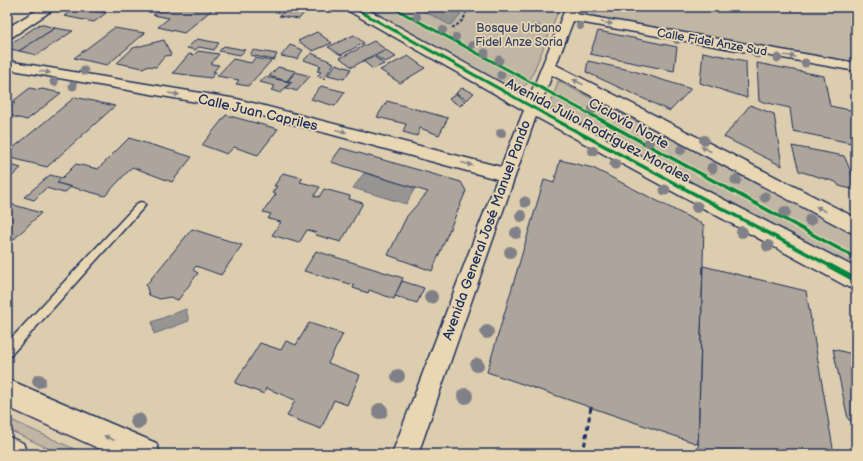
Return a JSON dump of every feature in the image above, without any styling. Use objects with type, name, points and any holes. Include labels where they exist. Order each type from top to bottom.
[{"type":"street","points":[[7,34],[51,7]]},
{"type":"street","name":"Avenida Julio Rodríguez Morales","points":[[352,7],[531,107],[856,280]]},
{"type":"street","name":"Avenida General José Manuel Pando","points":[[404,454],[531,107],[570,12]]},
{"type":"street","name":"Calle Fidel Anze Sud","points":[[570,12],[856,68]]},
{"type":"street","name":"Calle Juan Capriles","points":[[7,65],[237,104],[506,175]]},
{"type":"street","points":[[548,67],[856,227]]},
{"type":"street","points":[[7,393],[145,454]]},
{"type":"street","points":[[7,451],[12,454]]},
{"type":"lane","points":[[7,351],[141,205]]},
{"type":"path","points":[[452,28],[464,19],[467,11],[466,7]]},
{"type":"path","points":[[583,454],[591,407]]},
{"type":"green space","points":[[361,7],[560,7],[531,78],[528,83],[520,89],[496,81]]},
{"type":"green space","name":"Bosque Urbano Fidel Anze Soria","points":[[584,7],[850,7],[856,9],[856,64],[843,60],[694,34],[682,34],[665,29],[602,18],[590,13]]},
{"type":"green space","points":[[558,81],[635,121],[657,129],[744,177],[856,235],[856,270],[550,107]]},
{"type":"green space","points":[[7,418],[85,454],[60,454],[7,429]]},
{"type":"shaded area","points":[[416,7],[461,7],[461,13],[450,25]]},
{"type":"shaded area","points":[[364,173],[415,188],[406,204],[353,188]]},
{"type":"shaded area","points":[[186,309],[189,321],[154,334],[152,322]]},
{"type":"building","points":[[164,7],[214,8],[184,33],[158,27],[169,18],[153,15]]},
{"type":"building","points":[[260,7],[281,7],[278,10]]},
{"type":"building","points":[[288,7],[309,7],[299,19],[279,16]]},
{"type":"building","points":[[76,8],[106,13],[94,22],[64,16]]},
{"type":"building","points":[[40,24],[55,28],[19,51],[7,48],[7,46]]},
{"type":"building","points":[[55,28],[73,31],[37,55],[19,51]]},
{"type":"building","points":[[114,28],[145,33],[107,65],[74,58]]},
{"type":"building","points":[[598,31],[677,47],[674,71],[590,54]]},
{"type":"building","points":[[317,32],[332,43],[313,51],[298,41]]},
{"type":"building","points":[[354,35],[364,43],[341,55],[328,47]]},
{"type":"building","points":[[197,39],[219,43],[214,50],[199,47],[195,50],[187,48]]},
{"type":"building","points":[[164,40],[171,55],[165,56],[156,67],[146,66],[143,68],[117,63],[133,48]]},
{"type":"building","points":[[374,41],[385,49],[352,67],[340,58]]},
{"type":"building","points":[[290,45],[303,50],[297,59],[281,56]]},
{"type":"building","points":[[224,46],[245,50],[240,55],[219,51]]},
{"type":"building","points":[[253,50],[277,54],[274,60],[250,55]]},
{"type":"building","points":[[386,50],[396,57],[385,62],[375,56]]},
{"type":"building","points":[[198,51],[219,54],[211,64],[219,65],[213,72],[216,72],[211,78],[173,73],[189,54],[194,55]]},
{"type":"building","points":[[703,52],[746,61],[747,98],[700,83]]},
{"type":"building","points":[[311,53],[334,63],[324,79],[317,76],[321,72],[317,71],[321,66],[304,60]]},
{"type":"building","points":[[373,56],[384,64],[373,69],[363,61]]},
{"type":"building","points":[[408,56],[425,68],[400,83],[380,70]]},
{"type":"building","points":[[255,58],[271,61],[248,86],[236,84],[239,80],[217,76],[233,59],[251,63]]},
{"type":"building","points":[[588,61],[634,71],[691,89],[670,111],[586,72]]},
{"type":"building","points":[[757,63],[824,76],[830,106],[855,111],[856,144],[793,131],[790,108],[759,101]]},
{"type":"building","points":[[336,64],[351,69],[344,79],[328,75]]},
{"type":"building","points":[[278,67],[295,71],[287,81],[269,76]]},
{"type":"building","points":[[295,72],[310,76],[297,91],[286,88],[292,82],[288,81]]},
{"type":"building","points":[[265,77],[290,82],[281,93],[271,90],[275,86],[260,82]]},
{"type":"building","points":[[321,86],[345,92],[335,106],[311,99]]},
{"type":"building","points":[[30,88],[61,93],[27,120],[7,115],[7,110],[15,103],[12,102]]},
{"type":"building","points":[[462,88],[474,93],[467,100],[456,93]]},
{"type":"building","points":[[456,94],[465,101],[460,106],[449,99]]},
{"type":"building","points":[[75,97],[115,106],[47,167],[7,157],[7,153]]},
{"type":"building","points":[[387,101],[448,118],[439,135],[420,128],[417,136],[403,132],[406,124],[377,117]]},
{"type":"building","points":[[750,105],[774,114],[782,166],[724,137]]},
{"type":"building","points":[[226,115],[278,129],[258,155],[234,147],[227,154],[202,145]]},
{"type":"building","points":[[129,138],[192,157],[172,182],[132,167],[105,196],[57,183],[76,164],[98,169]]},
{"type":"building","points":[[792,146],[844,156],[856,183],[856,190],[839,186],[836,182],[799,171]]},
{"type":"building","points":[[341,148],[461,182],[466,191],[432,271],[388,255],[407,216],[428,192],[331,162]]},
{"type":"building","points":[[560,160],[593,168],[704,225],[698,444],[487,372],[544,180],[554,183]]},
{"type":"building","points":[[7,164],[21,168],[10,178],[7,177]]},
{"type":"building","points":[[283,173],[303,178],[300,182],[320,187],[314,196],[319,197],[324,189],[350,196],[349,199],[363,203],[341,242],[316,235],[317,233],[307,230],[299,243],[272,235],[281,222],[268,219],[271,214],[263,212],[276,194],[272,193],[277,186],[274,186]]},
{"type":"building","points":[[50,175],[62,178],[57,183],[71,187],[64,193],[46,188],[34,200],[24,197]]},
{"type":"building","points":[[11,204],[41,213],[7,246],[7,208]]},
{"type":"building","points":[[192,229],[242,245],[221,275],[196,266],[193,270],[198,273],[178,300],[170,297],[160,299],[149,295],[146,285]]},
{"type":"building","points":[[316,251],[403,278],[394,299],[369,290],[368,293],[353,288],[354,285],[304,271]]},
{"type":"building","points":[[703,266],[806,291],[834,454],[698,454]]},
{"type":"building","points":[[402,281],[424,288],[417,303],[395,296]]},
{"type":"building","points":[[309,323],[343,334],[328,363],[360,375],[347,405],[334,400],[321,429],[287,416],[295,400],[266,388],[264,394],[235,383],[260,343],[281,350],[286,341],[296,345]]},
{"type":"building","points":[[833,349],[856,355],[856,424],[848,419]]},
{"type":"cycle path","points":[[352,7],[531,107],[856,280]]},
{"type":"cycle path","name":"Ciclovía Norte","points":[[392,7],[856,258]]}]
